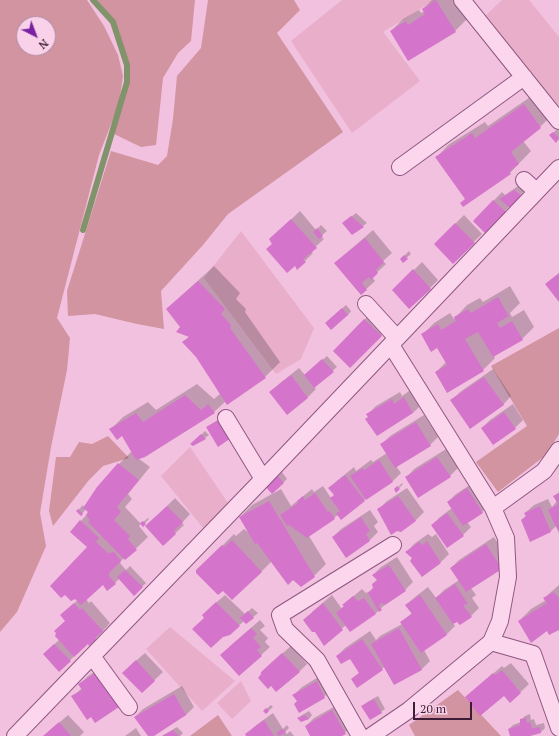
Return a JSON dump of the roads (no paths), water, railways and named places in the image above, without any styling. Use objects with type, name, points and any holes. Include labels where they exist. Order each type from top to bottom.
[{"type":"street","points":[[462,0],[559,121]]},
{"type":"street","points":[[400,166],[524,77]]},
{"type":"street","points":[[15,736],[394,341],[530,186],[559,168]]},
{"type":"street","points":[[366,304],[394,341],[493,508],[506,538],[508,577],[500,621],[491,642],[409,710],[371,736]]},
{"type":"street","points":[[226,418],[263,479]]},
{"type":"street","points":[[493,508],[544,471],[559,450]]},
{"type":"street","points":[[360,736],[317,660],[285,629],[280,615],[393,545]]},
{"type":"street","points":[[491,642],[533,654],[559,728]]},
{"type":"street","points":[[92,656],[129,707]]},
{"type":"waterway","points":[[83,230],[127,82],[127,65],[113,22],[93,0]]}]
